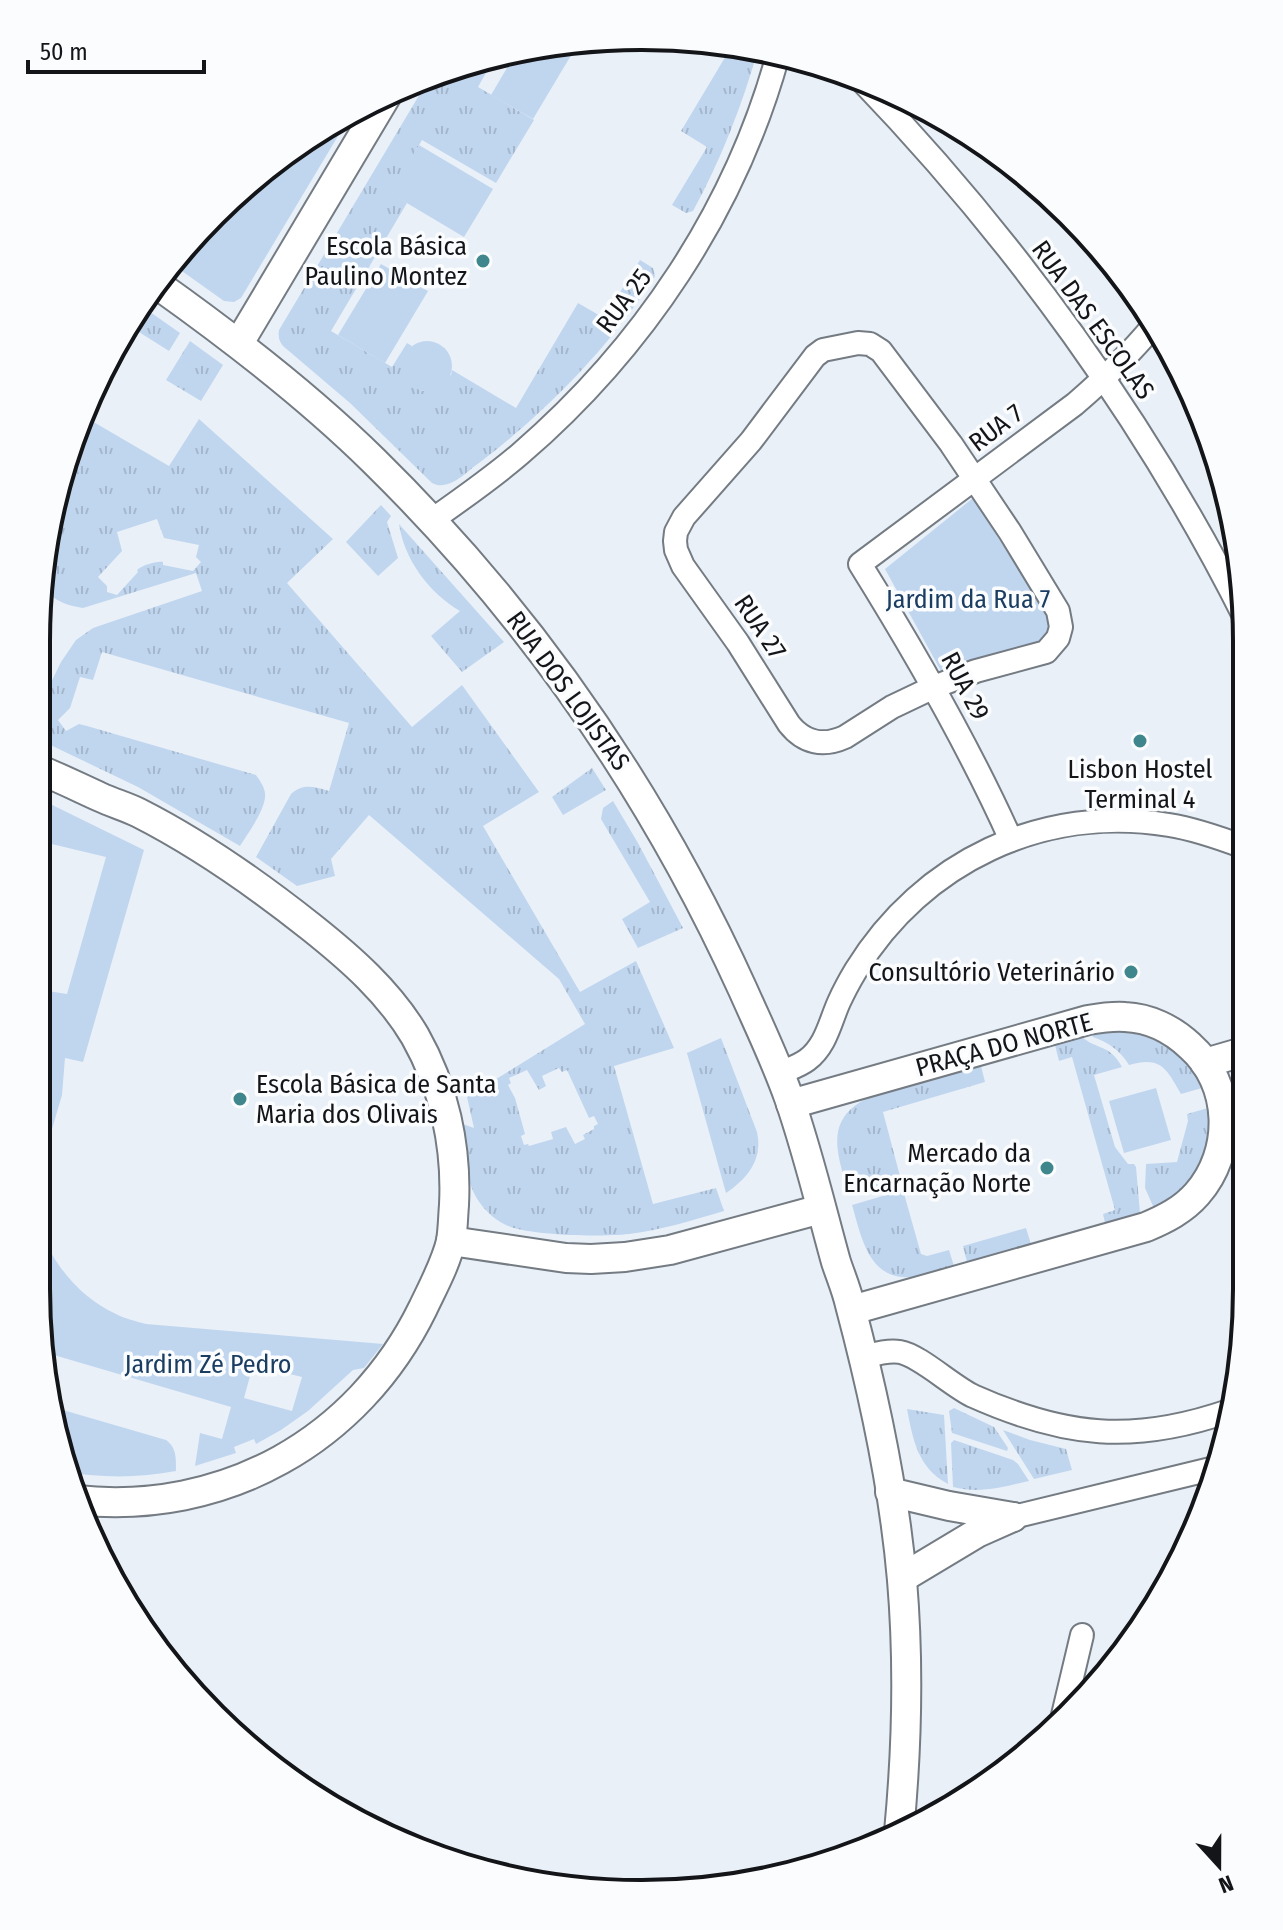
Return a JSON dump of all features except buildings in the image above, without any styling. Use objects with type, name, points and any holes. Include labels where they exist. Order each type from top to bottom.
[{"type":"street","name":"RUA 25","points":[[432,520],[518,457],[603,374],[634,338],[689,259],[718,207],[761,109],[775,65]]},
{"type":"street","name":"RUA DAS ESCOLAS","points":[[880,100],[979,213],[1074,337],[1161,468],[1231,592]]},
{"type":"street","points":[[239,343],[376,113]]},
{"type":"street","name":"RUA DOS LOJISTAS","points":[[166,290],[239,343],[318,410],[372,459],[472,563],[562,676],[622,765],[695,890],[727,955],[791,1104],[864,1357],[890,1492],[902,1578],[906,1718],[900,1821]]},
{"type":"street","name":"RUA 7","points":[[860,564],[1075,404],[1103,380],[1146,334]]},
{"type":"street","name":"RUA 27","points":[[858,343],[870,344],[881,351],[975,479],[1058,611],[1060,631],[1053,646],[1037,656],[976,671],[934,687],[892,707],[837,741],[823,743],[804,738],[789,724],[738,643],[683,566],[676,550],[676,532],[684,517],[751,441],[815,356],[828,349],[858,343]]},
{"type":"street","name":"RUA 29","points":[[860,564],[934,687],[1011,840]]},
{"type":"street","points":[[50,774],[139,813],[209,855],[260,889],[363,972],[386,995],[427,1059],[442,1098],[454,1156],[451,1241],[411,1332],[365,1394],[323,1433],[295,1452],[234,1482],[168,1499],[90,1501]]},
{"type":"street","points":[[780,1073],[807,1061],[822,1044],[854,972],[894,918],[944,874],[973,857],[1011,840],[1068,824],[1102,821],[1169,825],[1233,843]]},
{"type":"street","name":"PRAÇA DO NORTE","points":[[791,1104],[1088,1020],[1137,1018],[1165,1027],[1197,1051],[1217,1085],[1222,1104],[1233,1124],[1208,1180],[1189,1202],[1164,1219],[1146,1227],[852,1310]]},
{"type":"street","points":[[1205,1063],[1233,1055]]},
{"type":"street","points":[[451,1241],[566,1258],[625,1257],[670,1250],[821,1209]]},
{"type":"street","points":[[864,1357],[898,1351],[910,1354],[970,1394],[1032,1420],[1065,1428],[1133,1432],[1167,1428],[1220,1414]]},
{"type":"street","points":[[902,1578],[977,1533],[1013,1517],[1205,1471]]},
{"type":"street","points":[[890,1492],[1013,1517]]},
{"type":"street","points":[[1067,1700],[1082,1635]]},
{"type":"green space","points":[[572,54],[533,119],[491,95],[509,65]]},
{"type":"green space","points":[[726,56],[755,61],[722,152],[693,211],[686,213],[672,205],[707,147],[681,131]]},
{"type":"green space","points":[[487,70],[478,87],[534,120],[496,183],[422,140],[391,193],[407,203],[331,331],[392,367],[407,343],[412,346],[404,359],[404,372],[410,383],[423,391],[451,375],[452,370],[516,408],[578,303],[604,318],[640,260],[653,268],[655,276],[618,328],[552,400],[463,476],[445,485],[432,483],[350,403],[283,346],[279,330],[421,93]]},
{"type":"green space","points":[[340,133],[241,298],[234,302],[224,301],[181,270],[251,197],[281,172]]},
{"type":"green space","points":[[419,145],[493,189],[464,237],[390,193]]},
{"type":"green space","points":[[381,264],[428,291],[385,363],[338,335]]},
{"type":"green space","points":[[151,312],[180,333],[169,351],[138,332]]},
{"type":"green space","points":[[190,341],[223,365],[201,401],[166,380]]},
{"type":"green space","points":[[427,341],[445,348],[452,366],[445,384],[427,391],[409,384],[402,366],[409,348]]},
{"type":"green space","points":[[199,419],[333,539],[287,583],[412,727],[462,685],[539,792],[483,826],[580,992],[636,961],[674,1048],[614,1066],[653,1204],[716,1188],[724,1211],[653,1230],[602,1235],[551,1234],[520,1229],[504,1224],[489,1213],[471,1185],[457,1122],[474,1128],[467,1097],[585,1024],[559,979],[369,815],[331,859],[335,876],[297,886],[256,857],[291,794],[305,787],[329,791],[349,723],[102,652],[93,680],[80,677],[70,708],[58,720],[66,731],[79,724],[256,775],[264,788],[265,799],[240,846],[138,787],[50,745],[50,685],[76,640],[93,628],[202,591],[196,573],[83,608],[52,596],[61,526],[81,451],[93,421],[169,466]],"holes":[[[157,519],[164,538],[199,545],[196,557],[201,562],[193,571],[163,565],[163,562],[143,566],[117,595],[107,592],[107,586],[98,577],[122,551],[117,532]],[[559,1068],[562,1072],[567,1070],[589,1118],[594,1116],[598,1124],[583,1135],[585,1139],[575,1144],[566,1127],[551,1132],[553,1139],[524,1145],[521,1136],[525,1134],[508,1085],[511,1083],[509,1078],[527,1070],[539,1090],[546,1086],[542,1076]]]},
{"type":"green space","name":"Jardim da Rua 7","points":[[973,498],[1044,610],[1048,634],[1037,645],[941,671],[885,569]]},
{"type":"green space","points":[[381,505],[391,516],[387,522],[398,558],[378,576],[346,542]]},
{"type":"green space","points":[[399,524],[504,642],[462,672],[431,636],[460,611],[438,595],[420,574],[406,550]]},
{"type":"green space","points":[[592,768],[606,790],[563,815],[552,797]]},
{"type":"green space","points":[[613,801],[683,928],[638,948],[622,919],[650,902],[601,819],[603,808]]},
{"type":"green space","points":[[50,804],[144,850],[83,1062],[65,1058],[62,1095],[50,1136],[50,991],[67,994],[106,857],[50,844]]},
{"type":"green space","points":[[1110,1031],[1139,1035],[1165,1045],[1187,1063],[1202,1088],[1181,1094],[1171,1077],[1156,1063],[1129,1065],[1118,1051],[1092,1034]]},
{"type":"green space","points":[[1082,1037],[1113,1054],[1122,1067],[1094,1075],[1115,1147],[1128,1164],[1136,1167],[1140,1213],[1105,1223],[1103,1214],[1115,1210],[1072,1057],[1059,1061],[1055,1045]]},
{"type":"green space","points":[[721,1038],[757,1132],[758,1142],[752,1167],[726,1193],[687,1053]]},
{"type":"green space","points":[[981,1066],[985,1082],[883,1112],[901,1180],[849,1195],[837,1139],[845,1116],[855,1106],[870,1097]]},
{"type":"green space","points":[[1156,1088],[1171,1140],[1124,1153],[1109,1101]]},
{"type":"green space","points":[[1208,1108],[1209,1139],[1200,1166],[1171,1198],[1158,1207],[1153,1206],[1145,1188],[1146,1164],[1177,1162],[1188,1121],[1187,1114]]},
{"type":"green space","points":[[903,1190],[921,1254],[927,1256],[949,1250],[954,1266],[916,1276],[896,1276],[884,1271],[869,1253],[852,1205]]},
{"type":"green space","points":[[1026,1228],[1031,1244],[967,1262],[963,1246]]},
{"type":"green space","name":"Jardim Zé Pedro","points":[[50,1251],[67,1276],[89,1298],[123,1317],[146,1324],[383,1344],[364,1368],[353,1370],[308,1411],[281,1430],[256,1444],[254,1439],[234,1447],[236,1453],[195,1466],[200,1433],[222,1439],[231,1407],[54,1355]],"holes":[[[253,1365],[302,1377],[292,1411],[244,1398]]]},
{"type":"green space","points":[[954,1408],[994,1427],[1007,1451],[952,1433],[949,1411]]},
{"type":"green space","points":[[907,1409],[944,1415],[948,1484],[930,1470],[918,1452]]},
{"type":"green space","name":"Jardim Zé Pedro","points":[[62,1410],[166,1440],[174,1450],[176,1471],[149,1475],[79,1473]]},
{"type":"green space","points":[[1003,1430],[1066,1449],[1072,1470],[1034,1479]]},
{"type":"green space","points":[[954,1440],[1013,1460],[1029,1481],[982,1490],[953,1487],[951,1443]]},
{"type":"place","name":"Escola Básica Paulino Montez","points":[[483,261]]},
{"type":"place","name":"Lisbon Hostel Terminal 4","points":[[1140,741]]},
{"type":"place","name":"Consultório Veterinário","points":[[1131,972]]},
{"type":"place","name":"Escola Básica de Santa Maria dos Olivais","points":[[240,1099]]},
{"type":"place","name":"Mercado da Encarnação Norte","points":[[1047,1168]]}]
